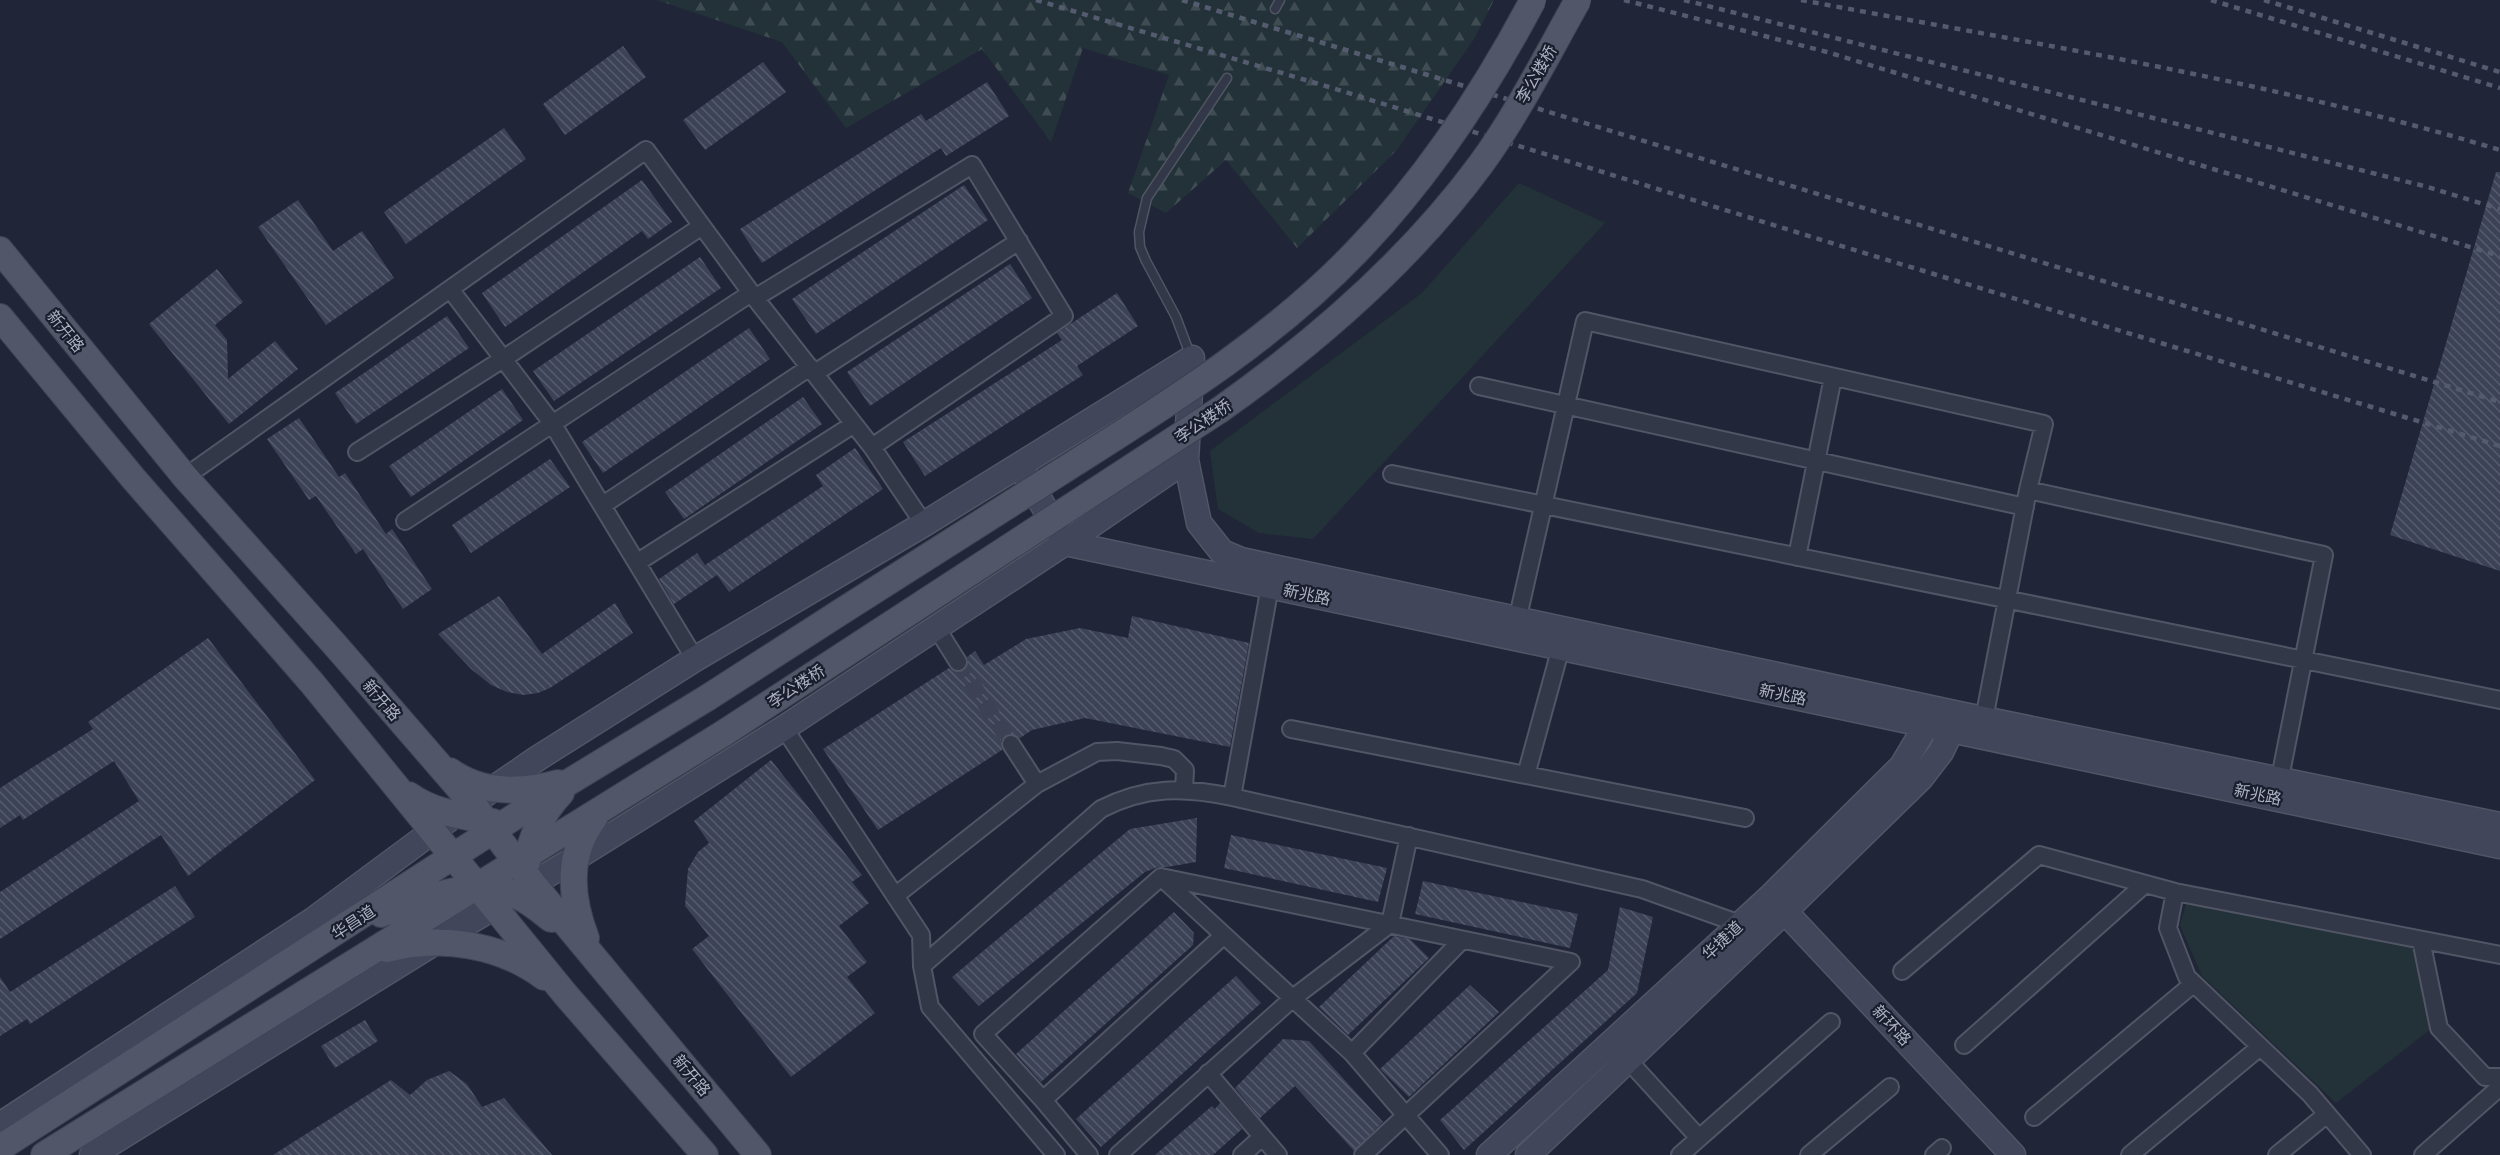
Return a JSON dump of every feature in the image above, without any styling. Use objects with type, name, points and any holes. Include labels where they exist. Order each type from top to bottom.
[{"type":"main road","name":"李公楼桥","points":[[707,698],[1179,396],[1282,321],[1355,253],[1383,223],[1431,164],[1477,98],[1533,0]]},
{"type":"main road","name":"李公楼桥","points":[[599,813],[1192,428],[1256,384],[1391,266],[1452,199],[1481,164],[1508,123],[1578,0]]},
{"type":"main road","name":"新开路","points":[[0,250],[185,477],[430,755],[482,818],[520,883],[598,962],[758,1155]]},
{"type":"main road","name":"新开路","points":[[0,317],[133,478],[312,683],[477,887],[520,883]]},
{"type":"main road","name":"华昌道","points":[[0,1148],[453,857],[482,818],[576,778],[707,698]]},
{"type":"main road","points":[[430,755],[465,781],[493,790],[538,788],[576,778]]},
{"type":"main road","points":[[565,994],[537,944],[520,883],[539,823],[553,802],[576,778]]},
{"type":"main road","points":[[392,783],[418,802],[482,818],[539,823],[575,819],[599,813]]},
{"type":"main road","points":[[598,962],[587,941],[577,913],[572,881],[574,859],[584,832],[599,813]]},
{"type":"main road","points":[[349,925],[406,906],[477,887],[520,883],[599,813]]},
{"type":"main road","points":[[44,1155],[477,887]]},
{"type":"main road","points":[[370,955],[406,945],[434,943],[477,946],[530,967],[565,994],[705,1155]]},
{"type":"street","points":[[185,477],[646,150],[753,296],[872,447],[924,524]]},
{"type":"street","points":[[405,521],[552,423],[753,296],[972,165],[1064,316],[872,447]]},
{"type":"street","points":[[357,452],[503,359],[702,226]]},
{"type":"street","points":[[603,505],[812,370],[1019,241]]},
{"type":"street","points":[[450,289],[552,423],[695,659]]},
{"type":"street","points":[[1517,621],[1585,321],[2044,424],[2028,490],[1984,718]]},
{"type":"street","name":"新兆路","points":[[1192,358],[1186,460],[1199,523],[1222,552],[1241,560],[2500,846]]},
{"type":"street","points":[[0,1125],[313,920],[433,831],[482,818],[493,790],[535,760],[695,659],[924,524],[1192,358]]},
{"type":"street","points":[[1797,557],[1833,377]]},
{"type":"street","points":[[1479,386],[2025,507]]},
{"type":"street","points":[[638,562],[854,424]]},
{"type":"street","points":[[92,1155],[434,943],[520,883],[574,859],[784,728],[1065,543],[1186,460]]},
{"type":"street","points":[[1019,465],[1065,543]]},
{"type":"street","points":[[1392,474],[2500,700]]},
{"type":"street","points":[[2028,490],[2324,555],[2280,778]]},
{"type":"street","name":"新兆路","points":[[1065,543],[1561,647],[1929,716]]},
{"type":"street","points":[[1232,797],[1270,586]]},
{"type":"street","points":[[936,627],[958,662]]},
{"type":"street","points":[[1526,775],[1561,647]]},
{"type":"street","name":"华捷道","points":[[1528,1155],[1628,1060],[1778,903],[1902,766],[1929,716]]},
{"type":"street","name":"新兆路","points":[[1956,722],[1984,718],[2500,825]]},
{"type":"street","name":"华捷道","points":[[1490,1155],[1740,924],[1778,903],[1920,778],[1941,752],[1956,722]]},
{"type":"street","points":[[784,728],[921,935],[922,966],[930,1007],[1056,1155]]},
{"type":"street","points":[[1291,729],[1745,818]]},
{"type":"street","points":[[1011,744],[1037,784]]},
{"type":"street","points":[[895,896],[1037,784],[1097,752],[1117,751],[1174,759],[1185,771],[1184,790]]},
{"type":"street","points":[[922,966],[1101,809],[1124,797],[1154,791],[1184,790],[1232,797],[1409,836],[1642,889],[1740,924]]},
{"type":"street","points":[[1118,1155],[1293,998],[1390,924],[1409,836]]},
{"type":"street","points":[[1902,971],[2039,855],[2175,892],[2500,955]]},
{"type":"street","points":[[1161,877],[1571,962],[1363,1155]]},
{"type":"street","points":[[1161,877],[1352,1053],[1440,1155]]},
{"type":"street","points":[[1089,1155],[983,1034],[1161,877]]},
{"type":"street","points":[[1964,1045],[2145,884]]},
{"type":"street","points":[[2175,892],[2168,928],[2187,977],[2310,1094],[2362,1155]]},
{"type":"street","name":"新环路","points":[[1778,903],[2013,1155]]},
{"type":"street","points":[[1042,1100],[1224,935]]},
{"type":"street","points":[[1352,1053],[1462,940]]},
{"type":"street","points":[[2421,940],[2439,1028],[2486,1077],[2500,1077]]},
{"type":"street","points":[[2034,1117],[2193,984]]},
{"type":"street","points":[[1680,1155],[1830,1022]]},
{"type":"street","points":[[2130,1155],[2260,1047]]},
{"type":"street","points":[[1628,1060],[1699,1138]]},
{"type":"street","points":[[1208,1073],[1278,1155]]},
{"type":"street","points":[[1809,1155],[1890,1087]]},
{"type":"street","points":[[2423,1155],[2500,1087]]},
{"type":"street","points":[[2277,1155],[2326,1113]]},
{"type":"street","points":[[1242,1155],[1262,1137]]},
{"type":"lane","points":[[1275,9],[1280,0]]},
{"type":"lane","points":[[1192,358],[1176,317],[1140,247],[1139,232],[1148,198],[1227,78]]},
{"type":"green space","points":[[657,0],[1494,0],[1474,39],[1396,151],[1297,248],[1226,160],[1166,213],[1128,193],[1169,75],[1083,48],[1051,142],[982,49],[846,128],[782,42]]},
{"type":"green space","points":[[1519,183],[1605,223],[1313,539],[1259,533],[1218,509],[1210,451],[1422,293]]},
{"type":"green space","points":[[2190,890],[2413,939],[2432,1028],[2336,1103],[2202,976],[2180,925]]},
{"type":"building","points":[[623,46],[646,77],[565,135],[543,104]]},
{"type":"building","points":[[763,62],[786,92],[705,150],[683,120]]},
{"type":"building","points":[[987,82],[1009,116],[946,156],[941,148],[762,263],[740,229],[921,114],[926,121]]},
{"type":"building","points":[[504,128],[526,159],[406,244],[384,212]]},
{"type":"building","points":[[2496,172],[2500,172],[2500,571],[2390,535]]},
{"type":"building","points":[[642,180],[672,222],[648,239],[642,231],[505,327],[482,293]]},
{"type":"building","points":[[964,185],[988,220],[816,334],[792,299]]},
{"type":"building","points":[[298,200],[333,251],[362,231],[394,278],[326,325],[258,227]]},
{"type":"building","points":[[700,257],[721,288],[554,401],[533,371]]},
{"type":"building","points":[[1010,264],[1032,298],[870,406],[847,372]]},
{"type":"building","points":[[217,269],[243,302],[215,325],[227,340],[228,379],[275,341],[298,369],[229,424],[149,324]]},
{"type":"building","points":[[1117,293],[1138,326],[1077,366],[1083,375],[925,476],[903,442],[1062,340],[1057,333]]},
{"type":"building","points":[[447,316],[469,348],[356,424],[335,393]]},
{"type":"building","points":[[749,328],[770,359],[603,473],[582,442]]},
{"type":"building","points":[[502,389],[523,420],[411,497],[389,466]]},
{"type":"building","points":[[803,397],[822,424],[684,519],[665,492]]},
{"type":"building","points":[[299,418],[339,477],[345,473],[386,534],[392,529],[432,589],[403,609],[363,549],[356,554],[316,496],[309,500],[267,439]]},
{"type":"building","points":[[855,448],[883,489],[729,592],[717,575],[674,604],[659,579],[697,553],[705,565],[823,486],[816,475]]},
{"type":"building","points":[[550,459],[570,487],[471,553],[452,525]]},
{"type":"building","points":[[499,596],[542,654],[615,603],[633,633],[550,688],[524,695],[507,692],[491,685],[471,669],[438,634]]},
{"type":"building","points":[[1132,616],[1249,643],[1230,747],[1085,718],[1032,730],[1020,738],[1010,734],[1001,740],[1002,750],[878,830],[823,749],[949,668],[958,672],[964,671],[968,662],[967,657],[975,651],[984,665],[1026,639],[1080,628],[1128,638]]},
{"type":"building","points":[[208,638],[315,780],[188,876],[161,835],[0,939],[0,892],[139,801],[114,761],[23,820],[20,815],[0,828],[0,788],[93,729],[88,722]]},
{"type":"building","points":[[771,760],[862,875],[852,882],[869,903],[839,926],[867,962],[847,977],[875,1013],[791,1077],[692,949],[709,936],[685,906],[688,869],[698,852],[709,843],[694,821]]},
{"type":"building","points":[[1197,818],[1196,862],[1158,867],[1145,872],[979,1006],[952,977],[1130,829]]},
{"type":"building","points":[[1231,835],[1387,868],[1378,902],[1224,868]]},
{"type":"building","points":[[1423,881],[1578,914],[1570,948],[1415,914]]},
{"type":"building","points":[[175,886],[195,917],[30,1024],[27,1019],[0,1036],[0,977],[10,992]]},
{"type":"building","points":[[1620,907],[1653,917],[1637,993],[1464,1150],[1440,1120],[1608,970]]},
{"type":"building","points":[[1174,912],[1194,933],[1193,945],[1041,1082],[1016,1054]]},
{"type":"building","points":[[1394,936],[1410,939],[1429,958],[1348,1035],[1319,1007]]},
{"type":"building","points":[[1236,976],[1261,1003],[1101,1147],[1076,1119]]},
{"type":"building","points":[[1470,985],[1499,1012],[1409,1097],[1380,1069]]},
{"type":"building","points":[[365,1020],[378,1041],[335,1068],[321,1046]]},
{"type":"building","points":[[1283,1039],[1309,1041],[1383,1122],[1354,1151],[1295,1086],[1260,1118],[1235,1088]]},
{"type":"building","points":[[449,1071],[467,1084],[482,1107],[504,1098],[552,1155],[273,1155],[391,1080],[410,1095],[427,1080]]},
{"type":"building","points":[[1220,1103],[1242,1129],[1213,1155],[1155,1155],[1212,1106],[1215,1109]]},
{"type":"tunnel","points":[[958,662],[1011,744]]},
{"type":"railway","points":[[1036,0],[1329,87],[1825,241],[2500,446]]},
{"type":"railway","points":[[1182,0],[2500,402]]},
{"type":"railway","points":[[1624,0],[1827,52],[2500,256]]},
{"type":"railway","points":[[1684,0],[2424,186],[2500,209]]},
{"type":"railway","points":[[1801,0],[2240,84],[2328,104],[2500,150]]},
{"type":"railway","points":[[2211,0],[2500,88]]},
{"type":"railway","points":[[2264,0],[2500,72]]}]
